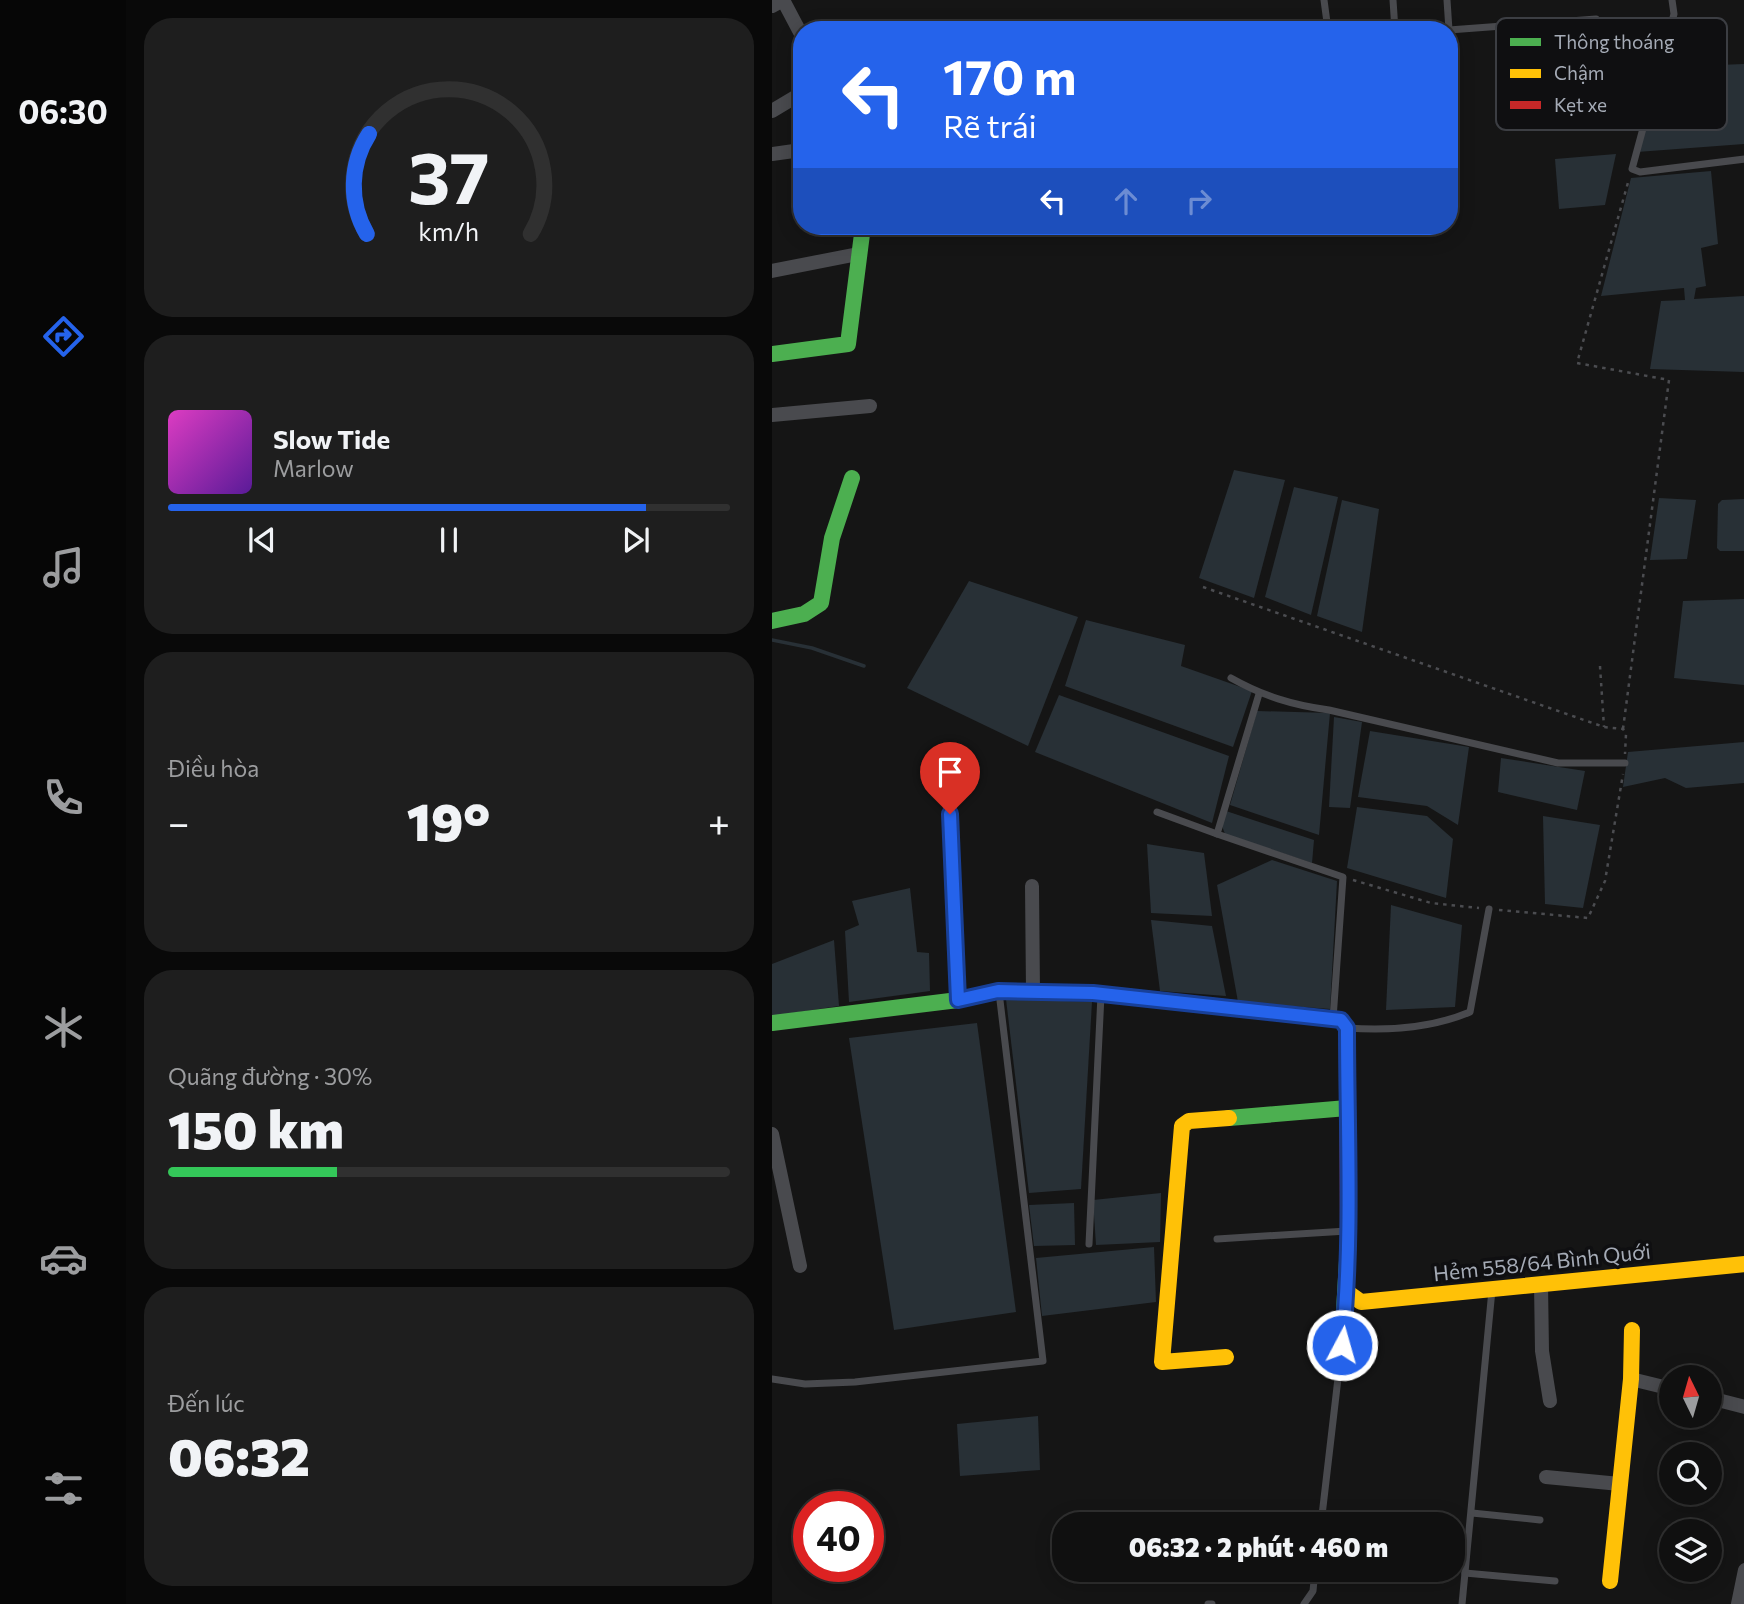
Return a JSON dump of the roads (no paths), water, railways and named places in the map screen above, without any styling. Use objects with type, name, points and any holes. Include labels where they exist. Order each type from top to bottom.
[{"type":"street","points":[[772,6],[782,0],[794,21]]},
{"type":"street","points":[[772,111],[793,98]]},
{"type":"street","points":[[772,154],[793,151]]},
{"type":"street","points":[[772,354],[848,344],[861,235]]},
{"type":"street","points":[[772,271],[858,254]]},
{"type":"street","points":[[772,415],[870,406]]},
{"type":"street","points":[[772,621],[804,614],[821,603],[832,538],[852,478]]},
{"type":"street","points":[[949,788],[958,1000]]},
{"type":"street","points":[[1032,886],[1033,992]]},
{"type":"street","points":[[772,1023],[958,1000],[998,991],[1101,994],[1340,1023],[1347,1108],[1347,1292],[1342,1345]]},
{"type":"street","points":[[1226,1357],[1162,1362],[1182,1126],[1189,1121],[1347,1108]]},
{"type":"street","points":[[772,1134],[800,1266]]},
{"type":"street","name":"Hẻm 558/64 Bình Quới","points":[[1347,1292],[1361,1302],[1744,1264]]},
{"type":"street","points":[[1541,1284],[1542,1351],[1550,1401]]},
{"type":"street","points":[[1610,1581],[1631,1379],[1632,1330]]},
{"type":"street","points":[[1631,1379],[1659,1386]]},
{"type":"street","points":[[1722,1401],[1744,1407]]},
{"type":"street","points":[[1546,1477],[1620,1485]]},
{"type":"street","points":[[1738,1604],[1744,1570]]},
{"type":"lane","points":[[1324,0],[1327,21]]},
{"type":"lane","points":[[1393,0],[1394,21]]},
{"type":"lane","points":[[1447,0],[1448,21]]},
{"type":"lane","points":[[1672,0],[1673,18]]},
{"type":"lane","points":[[1458,29],[1496,26]]},
{"type":"lane","points":[[1643,130],[1632,169],[1640,172],[1744,159]]},
{"type":"lane","points":[[1231,677],[1259,694],[1292,705],[1329,710],[1558,763],[1625,763]]},
{"type":"lane","points":[[1217,834],[1259,694]]},
{"type":"lane","points":[[1157,812],[1343,877],[1340,1023],[1385,1030],[1452,1020],[1470,1012],[1489,909]]},
{"type":"lane","points":[[772,1379],[805,1384],[855,1382],[1043,1362],[998,991]]},
{"type":"lane","points":[[1089,1244],[1101,994]]},
{"type":"lane","points":[[1217,1239],[1347,1231]]},
{"type":"lane","points":[[1492,1289],[1465,1573],[1555,1581]]},
{"type":"lane","points":[[1322,1512],[1342,1345]]},
{"type":"lane","points":[[1472,1513],[1540,1520]]},
{"type":"lane","points":[[1304,1604],[1313,1591],[1314,1582]]},
{"type":"lane","points":[[1462,1604],[1464,1582]]},
{"type":"waterway","points":[[772,640],[812,648],[864,666]]}]
